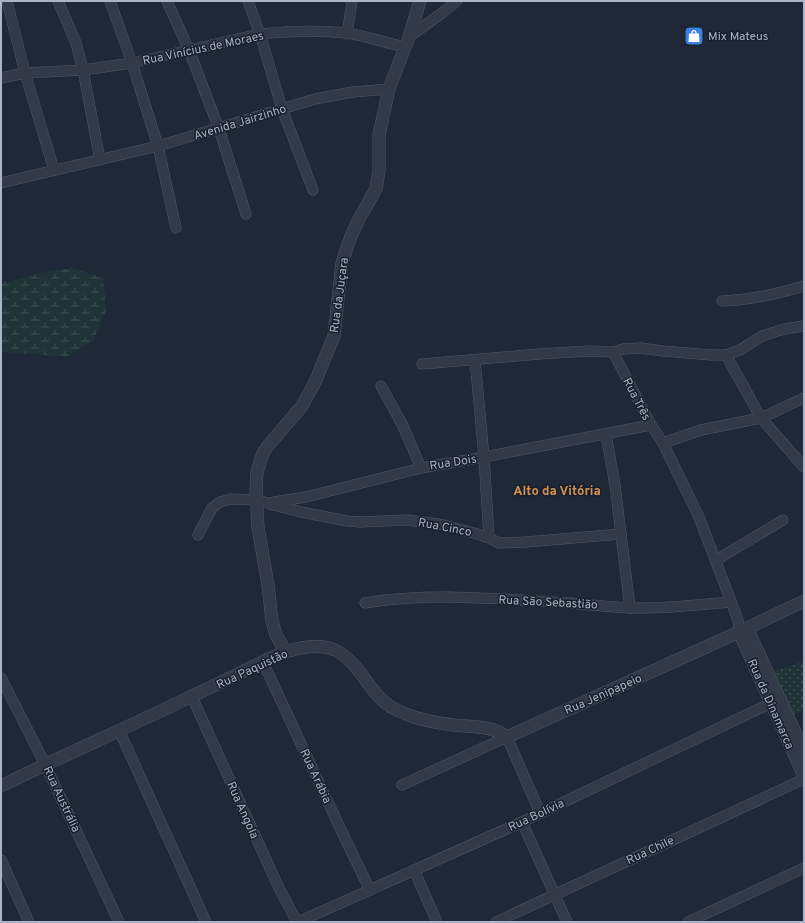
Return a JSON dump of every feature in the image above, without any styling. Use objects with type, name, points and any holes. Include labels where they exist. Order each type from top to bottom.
[{"type":"street","points":[[7,1],[24,73],[54,170]]},
{"type":"street","points":[[58,1],[76,43],[83,70],[100,160]]},
{"type":"street","points":[[110,1],[132,63],[158,146],[176,228]]},
{"type":"street","points":[[167,1],[219,129],[246,214]]},
{"type":"street","points":[[248,1],[260,34],[282,109],[313,190]]},
{"type":"street","points":[[347,34],[352,1]]},
{"type":"street","points":[[389,89],[407,42],[420,1]]},
{"type":"street","points":[[407,42],[457,1]]},
{"type":"street","name":"Rua Vinícius de Moraes","points":[[1,78],[24,73],[83,70],[132,63],[260,34],[319,32],[407,42]]},
{"type":"street","name":"Avenida Jairzinho","points":[[1,183],[158,146],[219,129],[315,99],[353,92],[389,89]]},
{"type":"street","name":"Rua da Juçara","points":[[286,652],[276,635],[272,621],[268,585],[258,527],[263,502],[257,472],[263,453],[267,446],[302,406],[315,382],[334,336],[342,264],[351,236],[376,189],[379,171],[379,134],[389,89]]},
{"type":"street","points":[[722,301],[762,297],[804,286]]},
{"type":"street","points":[[422,364],[582,351],[613,352],[623,349],[640,348],[711,355],[726,355],[740,350],[762,336],[784,329],[804,326]]},
{"type":"street","name":"Rua Três","points":[[613,352],[663,443],[699,517],[716,560],[730,602],[741,627]]},
{"type":"street","points":[[726,355],[761,418],[804,467]]},
{"type":"street","points":[[475,360],[484,457],[489,538]]},
{"type":"street","points":[[381,386],[402,424],[421,468]]},
{"type":"street","points":[[663,443],[700,430],[761,418],[804,398]]},
{"type":"street","name":"Rua Dois","points":[[263,502],[318,494],[421,468],[606,435],[652,425]]},
{"type":"street","points":[[606,435],[615,485],[630,608]]},
{"type":"street","points":[[198,535],[212,508],[220,502],[231,499],[263,502]]},
{"type":"street","name":"Rua Cinco","points":[[263,502],[347,522],[413,521],[438,524],[489,538],[499,543],[508,544],[621,534]]},
{"type":"street","points":[[716,560],[783,520]]},
{"type":"street","name":"Rua São Sebastião","points":[[365,603],[396,598],[424,597],[518,600],[630,608],[677,607],[730,602]]},
{"type":"street","name":"Rua Jenipapeio","points":[[402,785],[741,627],[804,601]]},
{"type":"street","name":"Rua da Dinamarca","points":[[741,627],[771,703],[804,776]]},
{"type":"street","name":"Rua da Dinamarca","points":[[741,627],[804,750]]},
{"type":"street","name":"Rua Paquistão","points":[[1,786],[192,697],[263,662],[299,648],[314,647],[335,650],[350,661],[379,697],[395,710],[409,716],[430,721],[496,730],[507,737]]},
{"type":"street","name":"Rua Arábia","points":[[263,662],[333,814],[370,890]]},
{"type":"street","name":"Rua Austrália","points":[[1,678],[46,764],[119,922]]},
{"type":"street","name":"Rua Angola","points":[[192,697],[278,888],[298,922]]},
{"type":"street","name":"Rua Bolívia","points":[[298,922],[522,822],[771,703]]},
{"type":"street","points":[[119,730],[206,922]]},
{"type":"street","points":[[507,737],[540,813]]},
{"type":"street","name":"Rua Chile","points":[[496,922],[804,779]]},
{"type":"street","points":[[522,822],[567,922]]},
{"type":"street","points":[[1,860],[29,922]]},
{"type":"street","points":[[688,922],[804,868]]},
{"type":"street","points":[[414,870],[437,922]]},
{"type":"green space","points":[[72,268],[103,278],[106,311],[93,341],[66,357],[1,352],[1,282],[9,282],[40,273]]},
{"type":"green space","points":[[804,661],[804,710],[792,716],[772,672]]},
{"type":"place","name":"Mix Mateus","points":[[694,36]]},
{"type":"district","name":"Alto da Vitória","points":[[557,490]]}]
